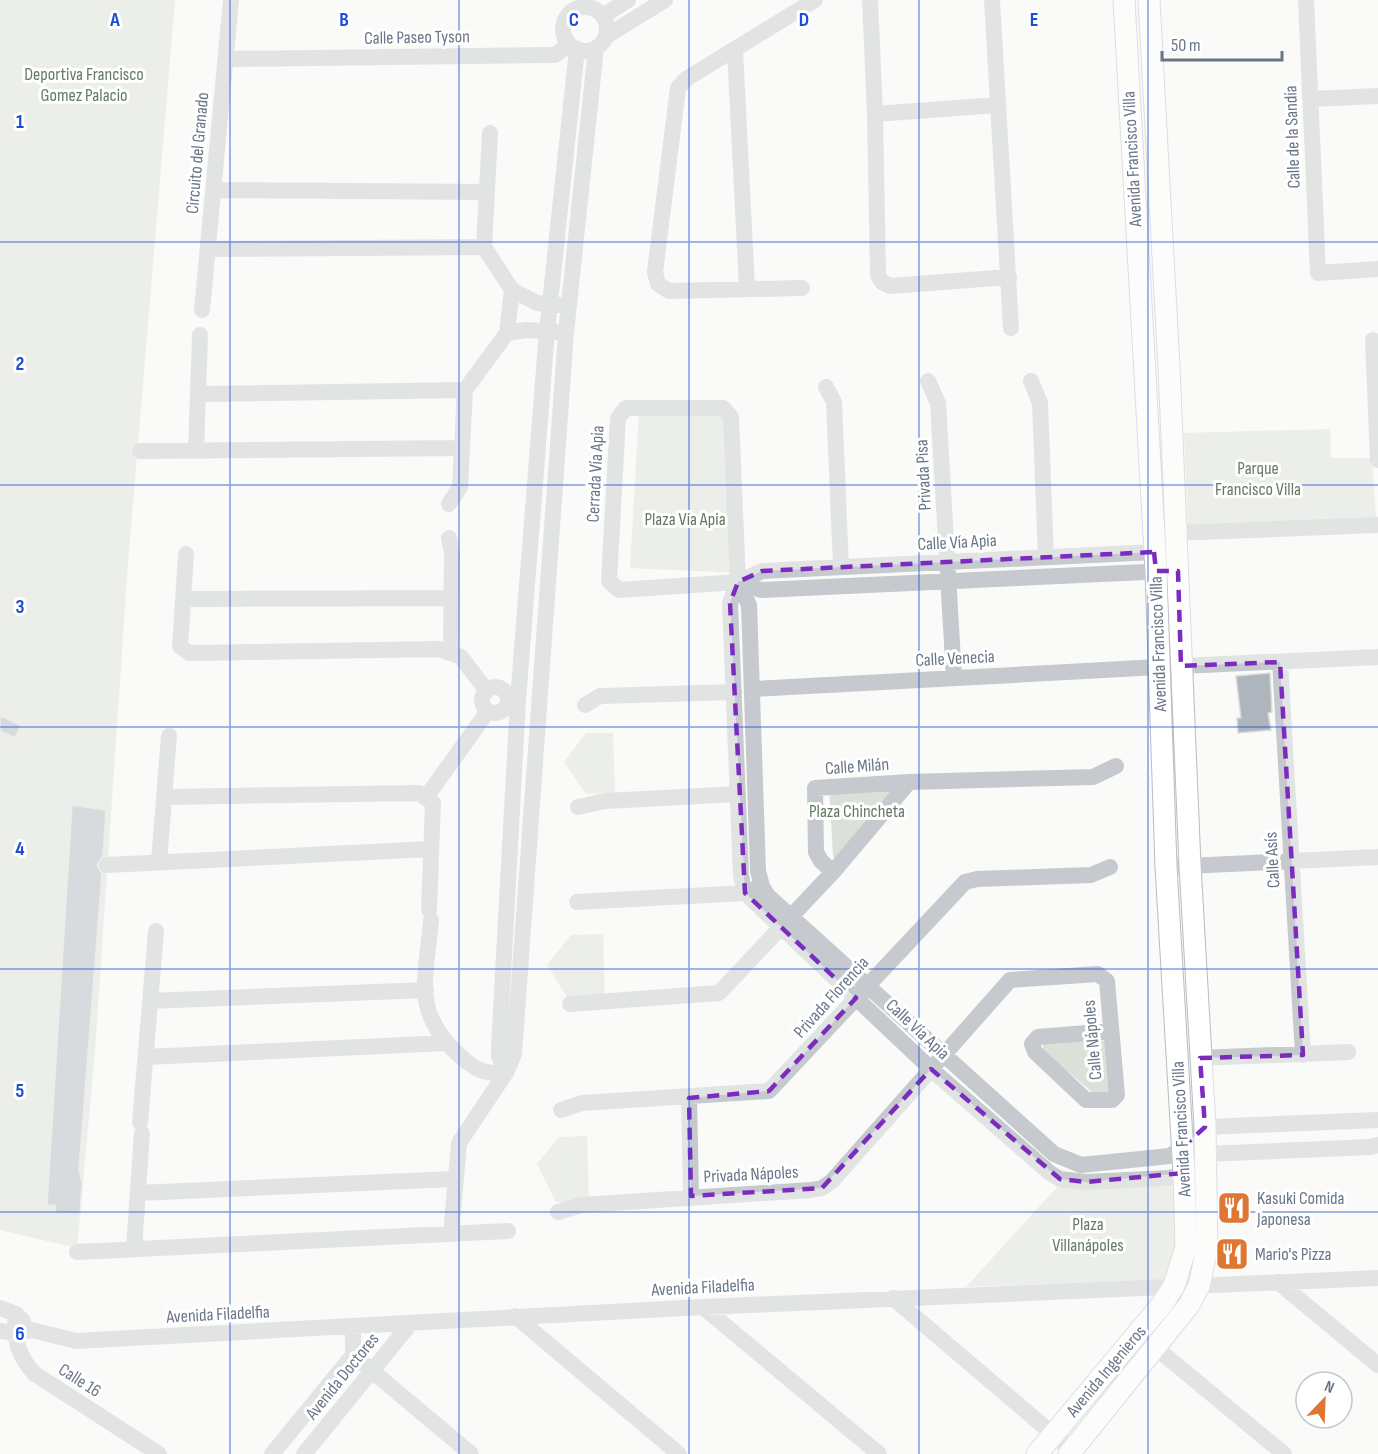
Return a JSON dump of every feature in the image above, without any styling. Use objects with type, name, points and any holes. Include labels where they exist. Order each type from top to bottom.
[{"type":"main road","name":"Avenida Francisco Villa","points":[[1124,0],[1155,561],[1166,867],[1184,1173],[1186,1247],[1174,1286]]},
{"type":"main road","name":"Avenida Francisco Villa","points":[[1149,0],[1169,367],[1174,533],[1178,571],[1190,865],[1205,1127],[1207,1248],[1199,1286]]},
{"type":"main road","points":[[1144,369],[1169,367]]},
{"type":"main road","name":"Avenida Ingenieros","points":[[1037,1454],[1174,1286]]},
{"type":"main road","name":"Avenida Ingenieros","points":[[1073,1453],[1189,1305],[1199,1286]]},
{"type":"street","name":"Circuito del Granado","points":[[202,310],[231,0]]},
{"type":"street","points":[[603,16],[628,0]]},
{"type":"street","points":[[573,46],[590,50],[665,0]]},
{"type":"street","points":[[802,288],[669,291],[658,284],[655,272],[678,88],[686,79],[815,0]]},
{"type":"street","points":[[870,0],[878,275],[882,282],[890,286],[1008,277]]},
{"type":"street","points":[[992,0],[1011,328]]},
{"type":"street","name":"Calle de la Sandía","points":[[1306,0],[1317,273],[1378,269]]},
{"type":"street","points":[[451,1234],[454,1179],[459,1143],[507,1071],[514,1054],[538,700],[569,306],[601,42],[607,29],[603,16],[588,7],[571,12],[563,27],[573,46],[513,700],[499,1047],[499,1057],[507,1071]]},
{"type":"street","name":"Calle Paseo Tyson","points":[[226,59],[555,55],[573,46]]},
{"type":"street","points":[[735,50],[747,288]]},
{"type":"street","points":[[1310,99],[1378,96]]},
{"type":"street","points":[[875,114],[998,105]]},
{"type":"street","points":[[490,133],[484,247],[512,290],[537,303],[569,306]]},
{"type":"street","points":[[214,190],[487,192]]},
{"type":"street","points":[[208,249],[484,247]]},
{"type":"street","points":[[449,504],[460,487],[465,390],[507,333],[512,290]]},
{"type":"street","points":[[507,333],[526,330],[567,333]]},
{"type":"street","points":[[196,451],[200,335]]},
{"type":"street","points":[[1372,340],[1378,459]]},
{"type":"street","name":"Privada Pisa","points":[[928,381],[938,403],[954,678]]},
{"type":"street","points":[[1031,381],[1040,403],[1046,557]]},
{"type":"street","points":[[826,387],[834,402],[841,567]]},
{"type":"street","points":[[198,394],[465,390]]},
{"type":"street","name":"Cerrada Vía Apia","points":[[626,408],[723,408],[728,411],[731,417],[738,582],[618,591],[612,586],[609,581],[618,418],[626,408]]},
{"type":"street","points":[[140,451],[461,448]]},
{"type":"street","points":[[1155,561],[1174,533],[1378,525]]},
{"type":"street","points":[[449,538],[452,553],[451,651]]},
{"type":"street","points":[[186,554],[180,646],[189,652],[440,649],[451,651],[461,657],[487,691]]},
{"type":"street","name":"Calle Vía Apia","points":[[738,582],[762,571],[1046,557],[1155,561],[1178,571]]},
{"type":"street","name":"Calle Vía Apia","points":[[738,582],[761,590],[949,581],[1155,561]]},
{"type":"street","points":[[576,902],[745,893],[762,886],[758,871],[749,605],[738,582]]},
{"type":"street","points":[[738,582],[729,603],[741,876],[745,893]]},
{"type":"street","points":[[183,599],[451,598]]},
{"type":"street","points":[[1181,666],[1378,657]]},
{"type":"street","name":"Calle Asís","points":[[1280,662],[1303,1055]]},
{"type":"street","name":"Calle Venecia","points":[[753,688],[1159,667]]},
{"type":"street","points":[[488,711],[482,699],[487,691],[500,688],[513,700],[538,700]]},
{"type":"street","points":[[585,705],[600,696],[734,692]]},
{"type":"street","points":[[488,711],[502,712],[513,700]]},
{"type":"street","points":[[427,796],[488,711]]},
{"type":"street","points":[[159,862],[169,736]]},
{"type":"street","points":[[909,782],[1093,777],[1116,766]]},
{"type":"street","name":"Calle Milán","points":[[570,1004],[718,993],[833,872],[909,782]]},
{"type":"street","name":"Calle Milán","points":[[833,872],[821,861],[816,852],[815,788],[909,782]]},
{"type":"street","points":[[165,796],[419,793],[427,796],[433,803],[426,1008],[432,1024],[446,1043],[478,1071],[496,1074],[507,1071]]},
{"type":"street","points":[[578,807],[605,801],[738,794]]},
{"type":"street","points":[[107,865],[431,849]]},
{"type":"street","points":[[1166,867],[1378,857]]},
{"type":"street","name":"Privada Florencia","points":[[561,1110],[582,1103],[689,1098],[769,1091],[778,1085],[965,882],[977,879],[1091,875],[1110,867]]},
{"type":"street","name":"Calle Vía Apia","points":[[762,886],[787,921],[856,998],[931,1069],[1050,1173],[1060,1179],[1086,1182],[1169,1178],[1184,1173],[1206,1154]]},
{"type":"street","name":"Calle Vía Apia","points":[[745,893],[787,921],[868,985],[1053,1154],[1068,1162],[1081,1165],[1170,1156],[1183,1148],[1205,1127]]},
{"type":"street","points":[[134,1249],[156,931]]},
{"type":"street","name":"Calle Nápoles","points":[[931,1069],[1003,985],[1016,979],[1098,974],[1107,981],[1117,1095],[1115,1098],[1090,1101],[1082,1097],[1035,1052],[1032,1044],[1038,1037],[1111,1031]]},
{"type":"street","points":[[150,1001],[426,990]]},
{"type":"street","points":[[146,1056],[446,1043]]},
{"type":"street","points":[[1200,1058],[1348,1052]]},
{"type":"street","name":"Privada Nápoles","points":[[558,1212],[581,1205],[822,1188],[832,1180],[931,1069]]},
{"type":"street","points":[[689,1098],[691,1196]]},
{"type":"street","points":[[1205,1127],[1378,1120]]},
{"type":"street","points":[[1283,1124],[1283,1151]]},
{"type":"street","points":[[1206,1154],[1378,1145]]},
{"type":"street","points":[[138,1193],[454,1179]]},
{"type":"street","points":[[77,1252],[508,1232]]},
{"type":"street","name":"Avenida Filadelfia","points":[[7,1332],[32,1330],[76,1341],[515,1316],[1378,1278]]},
{"type":"street","points":[[1278,1282],[1378,1365]]},
{"type":"street","points":[[893,1298],[1073,1453]]},
{"type":"street","points":[[703,1307],[879,1454]]},
{"type":"street","points":[[0,1308],[16,1314],[32,1330]]},
{"type":"street","name":"Calle 16","points":[[16,1314],[7,1332],[25,1364],[34,1374],[159,1454]]},
{"type":"street","points":[[515,1316],[679,1454]]},
{"type":"street","name":"Avenida Doctores","points":[[304,1454],[411,1323]]},
{"type":"street","name":"Avenida Doctores","points":[[272,1454],[353,1355],[354,1326]]},
{"type":"street","points":[[1155,1347],[1284,1454]]},
{"type":"street","points":[[353,1355],[471,1454]]},
{"type":"highlighted area","points":[[1154,552],[1156,571],[1178,571],[1181,666],[1280,662],[1303,1055],[1200,1058],[1205,1127],[1183,1147],[1184,1173],[1086,1182],[1060,1179],[931,1069],[822,1188],[691,1196],[689,1098],[769,1091],[856,998],[745,893],[730,603],[738,582],[762,571]]},
{"type":"green space","name":"Deportiva Francisco Gomez Palacio","points":[[0,0],[175,0],[128,563],[95,1051],[77,1248],[0,1230]]},
{"type":"green space","name":"Plaza Vía Apia","points":[[735,411],[737,573],[630,568],[639,412]]},
{"type":"green space","name":"Parque Francisco Villa","points":[[1330,429],[1331,458],[1372,458],[1376,519],[1188,529],[1184,433]]},
{"type":"green space","points":[[586,733],[613,733],[615,793],[586,794],[564,762]]},
{"type":"green space","name":"Plaza Chincheta","points":[[914,784],[842,866],[833,856],[829,786]]},
{"type":"green space","points":[[603,934],[605,1001],[570,1002],[547,965],[571,935]]},
{"type":"green space","points":[[1119,1040],[1124,1096],[1098,1097],[1043,1051],[1043,1042]]},
{"type":"green space","points":[[587,1136],[589,1200],[556,1202],[537,1164],[559,1137]]},
{"type":"green space","name":"Plaza Villanápoles","points":[[1186,1186],[1186,1279],[966,1287],[1057,1187]]},
{"type":"building","points":[[1270,673],[1272,712],[1268,713],[1271,730],[1238,733],[1237,718],[1241,718],[1236,676]]},
{"type":"building","points":[[0,716],[21,725],[15,738],[0,731]]},
{"type":"building","points":[[72,805],[106,810],[103,856],[97,865],[102,874],[79,1169],[82,1183],[80,1214],[55,1213],[55,1205],[47,1205]]},
{"type":"building","points":[[1237,1201],[1236,1216],[1219,1215],[1219,1202]]},
{"type":"place","name":"Kasuki Comida Japonesa","points":[[1234,1208]]},
{"type":"place","name":"Mario's Pizza","points":[[1232,1254]]}]
